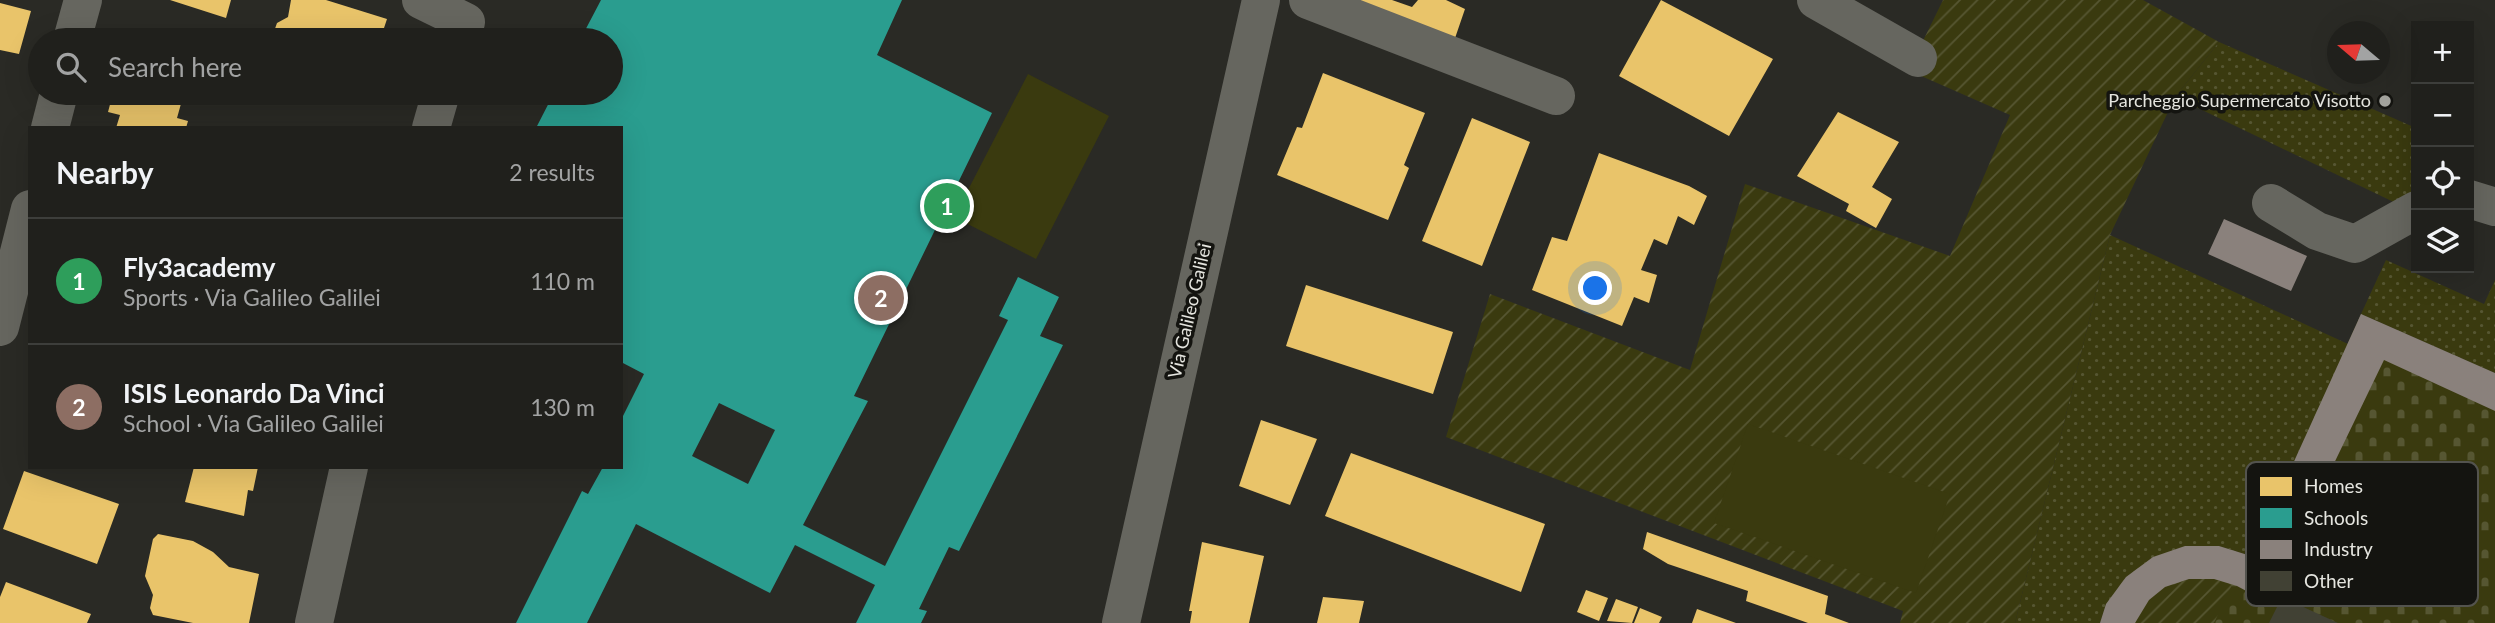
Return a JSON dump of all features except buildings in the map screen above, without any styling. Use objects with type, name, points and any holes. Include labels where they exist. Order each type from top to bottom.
[{"type":"street","points":[[75,28],[83,0]]},
{"type":"street","points":[[421,0],[466,21]]},
{"type":"street","name":"Via Galileo Galilei","points":[[1121,623],[1261,0]]},
{"type":"street","points":[[1308,0],[1556,96]]},
{"type":"street","points":[[1815,0],[1918,58]]},
{"type":"street","points":[[51,126],[56,105]]},
{"type":"street","points":[[432,126],[438,105]]},
{"type":"street","points":[[2474,200],[2495,206]]},
{"type":"street","points":[[2272,203],[2317,231],[2355,244],[2414,210]]},
{"type":"street","points":[[0,327],[28,217]]},
{"type":"street","points":[[314,623],[349,469]]},
{"type":"green space","points":[[1943,0],[2143,0],[2219,42],[2175,97],[2110,235],[2015,623],[1900,623],[1903,611],[1446,437],[1490,294],[1690,370],[1745,184],[1950,256],[2010,115],[1912,72],[1920,47]]},
{"type":"green space","points":[[2219,42],[2411,126],[2411,192],[2404,207],[2175,97]]},
{"type":"green space","points":[[1028,74],[1109,116],[1036,259],[954,217]]},
{"type":"green space","points":[[2110,235],[2348,344],[2294,462],[2246,462],[2246,554],[2219,546],[2106,604],[2100,623],[2015,623]]},
{"type":"green space","points":[[2386,260],[2484,304],[2495,280],[2495,373],[2361,314]]},
{"type":"green space","points":[[2361,314],[2495,373],[2495,623],[2100,623],[2106,604],[2126,577],[2153,557],[2219,546],[2246,554],[2246,606],[2478,606],[2478,462],[2294,462]]},
{"type":"green space","points":[[1748,424],[1950,494],[1916,593],[1714,523]]},
{"type":"green space","points":[[2189,579],[2214,579],[2232,585],[2214,623],[2135,623],[2145,606],[2157,594]]},
{"type":"place","name":"Parcheggio Supermercato Visotto","points":[[2385,101]]},
{"type":"place","name":"Fly3academy","points":[[947,206]]},
{"type":"place","name":"ISIS Leonardo Da Vinci","points":[[881,298]]}]
